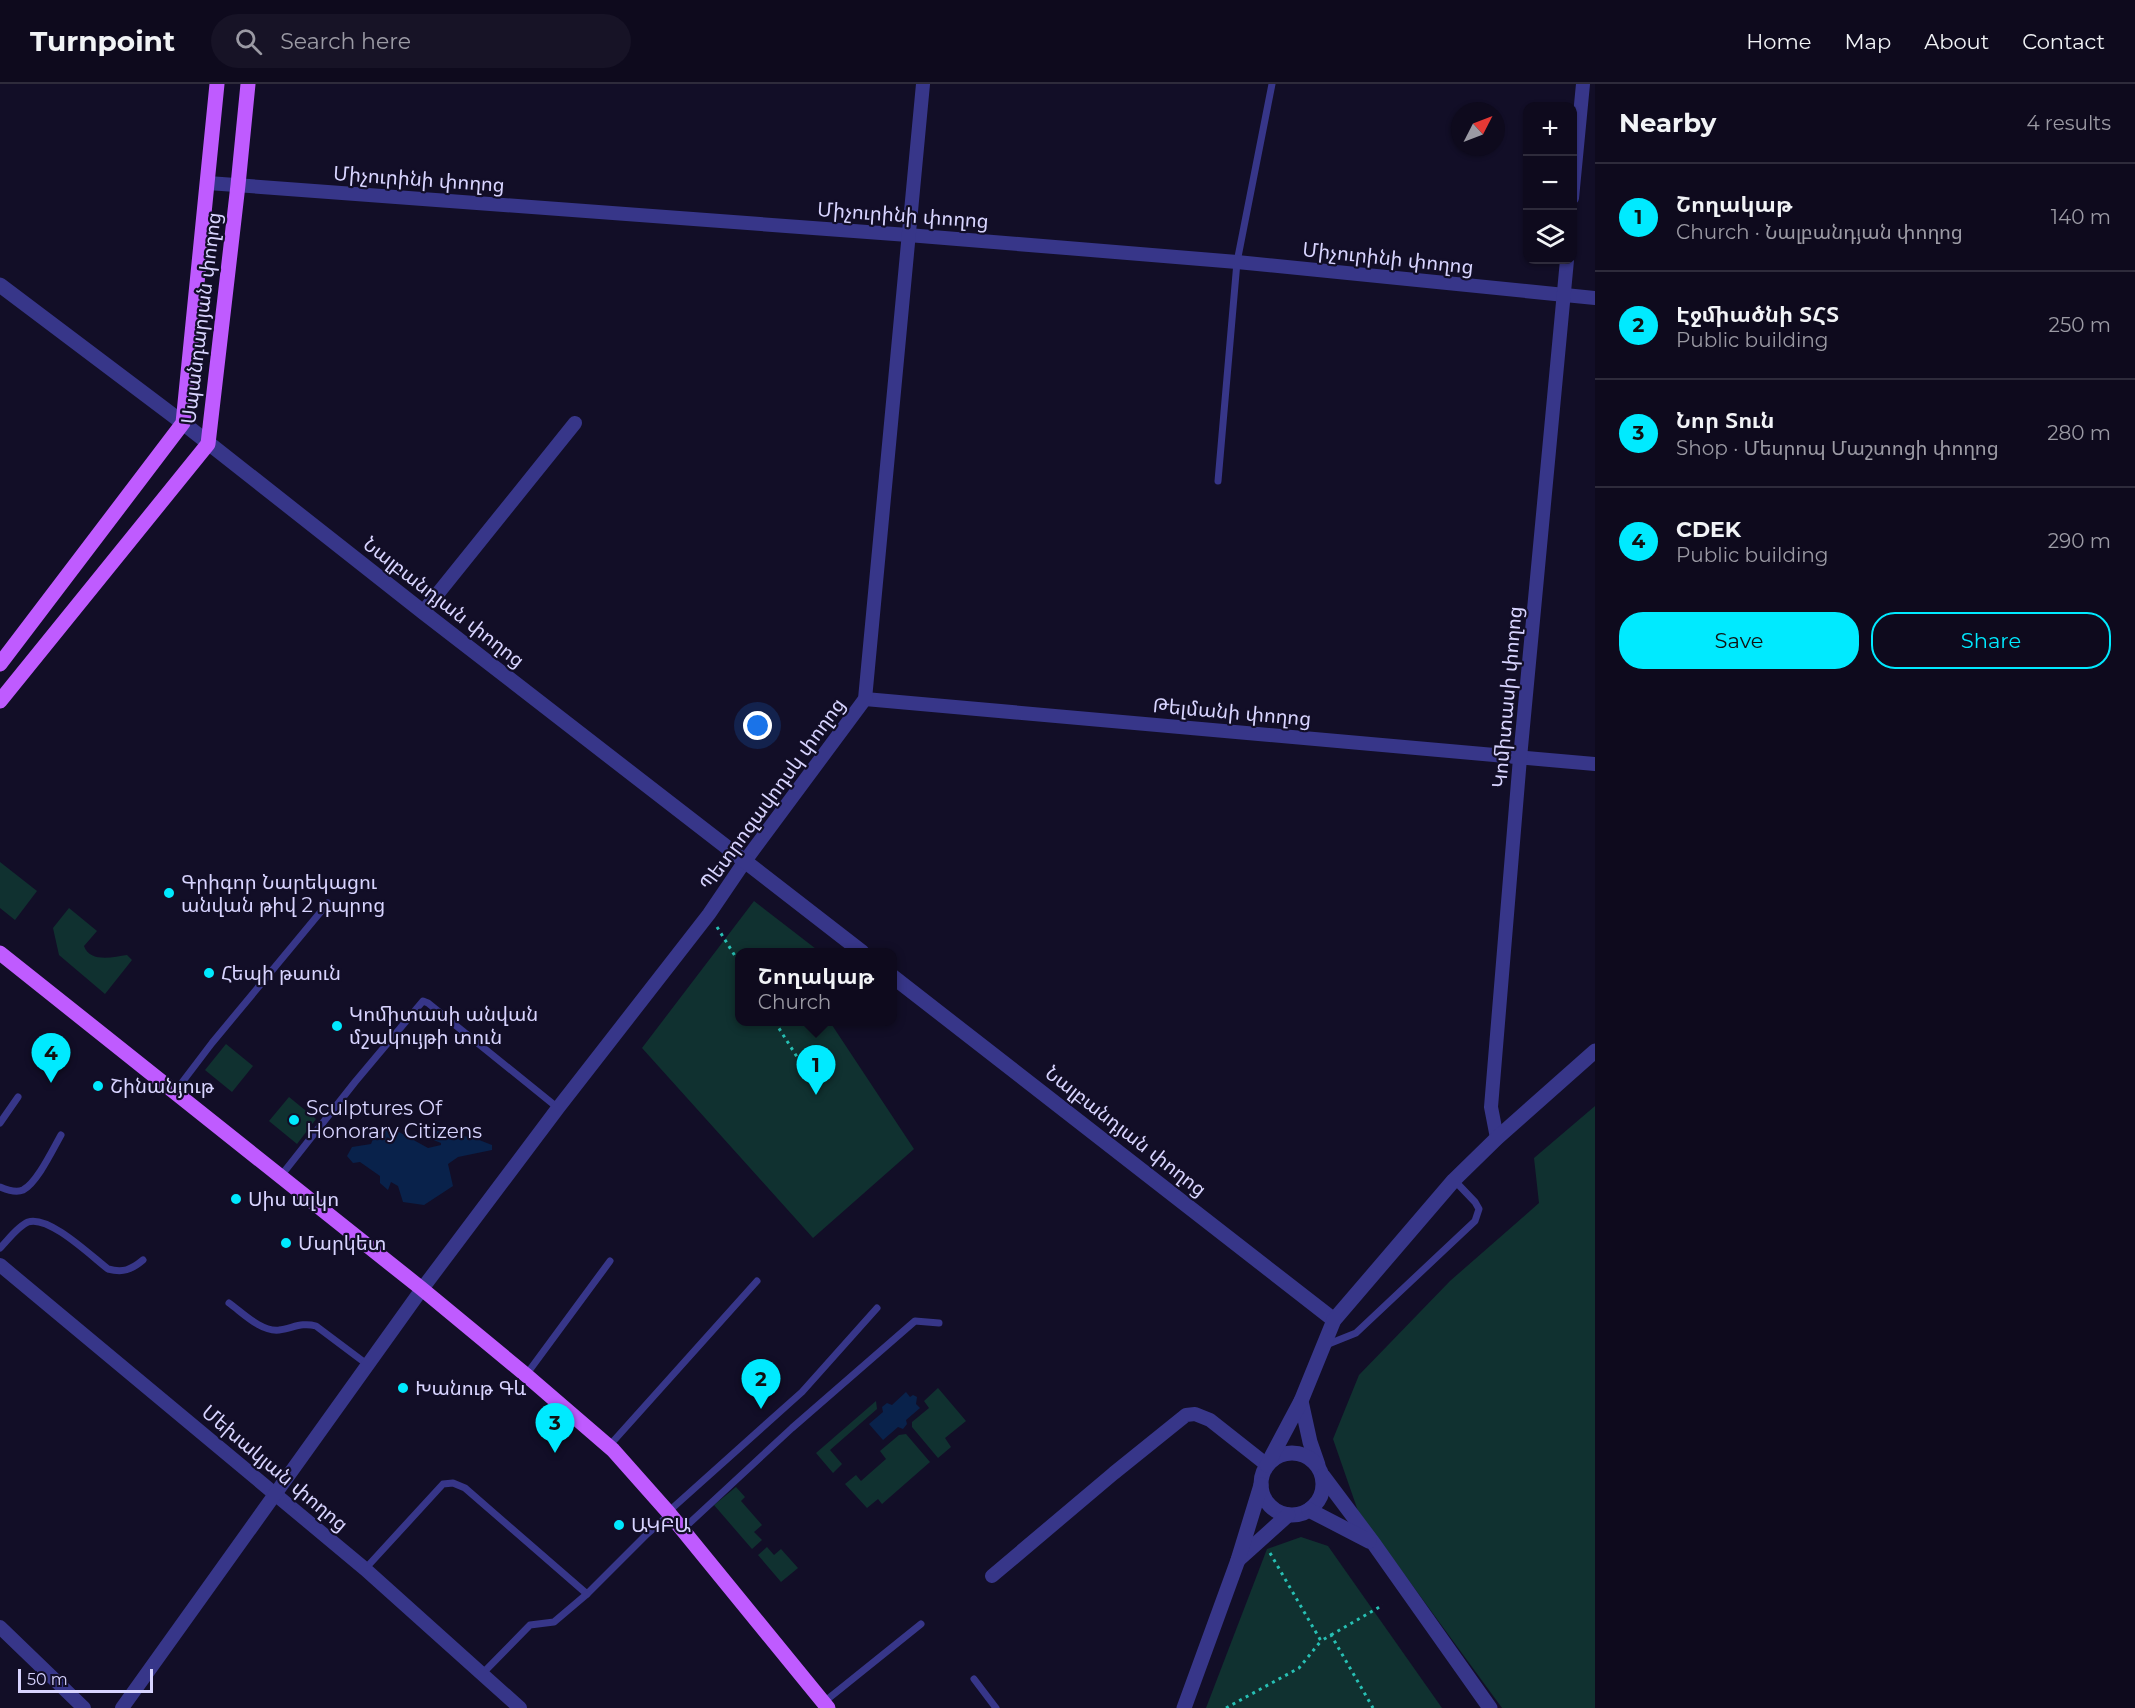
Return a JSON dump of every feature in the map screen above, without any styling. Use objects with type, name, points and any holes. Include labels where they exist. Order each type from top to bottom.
[{"type":"main road","name":"Սպանդարյան փողոց","points":[[0,664],[183,423],[217,84]]},
{"type":"main road","name":"Սպանդարյան փողոց","points":[[0,701],[208,444],[248,84]]},
{"type":"main road","points":[[0,953],[422,1289],[609,1446],[669,1513],[826,1705]]},
{"type":"street","name":"Պետրոզավոդսկ փողոց","points":[[122,1708],[422,1289],[558,1107],[709,914],[745,861],[865,699],[922,84]]},
{"type":"street","points":[[1576,156],[1583,84]]},
{"type":"street","name":"Միչուրինի փողոց","points":[[208,183],[1237,262],[1595,298]]},
{"type":"street","name":"Կոմիտասի փողոց","points":[[1497,1138],[1491,1107],[1520,758],[1567,264]]},
{"type":"street","name":"Նալբանդյան փողոց","points":[[0,285],[183,423],[857,948]]},
{"type":"street","points":[[423,612],[575,423]]},
{"type":"street","name":"Թելմանի փողոց","points":[[865,699],[1595,764]]},
{"type":"street","name":"Նալբանդյան փողոց","points":[[897,980],[1334,1320]]},
{"type":"street","points":[[1184,1708],[1238,1560],[1261,1485],[1262,1474],[1301,1401],[1334,1320],[1454,1180],[1497,1138],[1595,1051]]},
{"type":"street","name":"Մեխակյան փողոց","points":[[0,1265],[365,1569],[519,1708]]},
{"type":"street","points":[[1261,1485],[1263,1496],[1269,1505],[1288,1515],[1309,1510],[1321,1495],[1321,1472],[1310,1442],[1301,1401]]},
{"type":"street","points":[[992,1576],[1186,1415],[1195,1414],[1210,1420],[1267,1465]]},
{"type":"street","points":[[1267,1465],[1275,1457],[1285,1453],[1295,1453],[1304,1455],[1321,1472],[1490,1708]]},
{"type":"street","points":[[1309,1510],[1374,1544]]},
{"type":"street","points":[[1238,1560],[1288,1515]]},
{"type":"street","points":[[0,1627],[84,1708]]},
{"type":"lane","points":[[1218,481],[1237,262],[1272,84]]},
{"type":"lane","points":[[174,1093],[212,1043],[328,903]]},
{"type":"lane","points":[[280,1177],[423,1001],[428,1002],[558,1107]]},
{"type":"lane","points":[[0,1123],[18,1097]]},
{"type":"lane","points":[[0,1187],[21,1191],[31,1184],[61,1135]]},
{"type":"lane","points":[[1323,1346],[1356,1333],[1475,1221],[1479,1209],[1454,1180]]},
{"type":"lane","points":[[0,1248],[25,1223],[36,1220],[50,1224],[108,1269],[118,1272],[132,1269],[143,1260]]},
{"type":"lane","points":[[526,1374],[610,1261]]},
{"type":"lane","points":[[609,1446],[757,1281]]},
{"type":"lane","points":[[229,1303],[262,1327],[277,1330],[306,1323],[315,1326],[368,1365]]},
{"type":"lane","points":[[482,1674],[530,1625],[554,1622],[587,1594],[669,1513],[802,1392],[877,1308]]},
{"type":"lane","points":[[682,1530],[792,1428],[915,1321],[939,1323]]},
{"type":"lane","points":[[365,1569],[443,1484],[453,1483],[465,1488],[587,1594]]},
{"type":"lane","points":[[826,1705],[921,1624]]},
{"type":"lane","points":[[974,1679],[996,1708]]},
{"type":"path","points":[[709,914],[735,955]]},
{"type":"path","points":[[778,1026],[799,1060]]},
{"type":"path","points":[[1267,1548],[1321,1641]]},
{"type":"path","points":[[1226,1708],[1299,1668],[1321,1641],[1383,1605]]},
{"type":"path","points":[[1331,1635],[1373,1708]]},
{"type":"green space","points":[[0,862],[37,891],[15,920],[0,908]]},
{"type":"green space","points":[[754,901],[815,948],[735,948],[735,1026],[833,1026],[914,1149],[813,1238],[642,1048]]},
{"type":"green space","points":[[69,908],[97,931],[84,946],[91,955],[109,958],[127,955],[132,960],[105,994],[59,955],[53,928]]},
{"type":"green space","points":[[226,1044],[253,1066],[232,1092],[205,1070]]},
{"type":"green space","points":[[289,1097],[316,1119],[297,1144],[269,1121]]},
{"type":"green space","points":[[1595,1106],[1595,1708],[1502,1708],[1358,1511],[1333,1439],[1359,1375],[1450,1281],[1539,1203],[1534,1158]]},
{"type":"green space","points":[[938,1388],[966,1421],[945,1438],[951,1447],[938,1458],[912,1427],[912,1422],[929,1408],[924,1401]]},
{"type":"green space","points":[[876,1401],[877,1409],[830,1450],[842,1464],[833,1473],[816,1453]]},
{"type":"green space","points":[[906,1434],[930,1462],[882,1504],[878,1499],[867,1508],[845,1484],[856,1475],[861,1481],[886,1459],[880,1451],[899,1435]]},
{"type":"green space","points":[[736,1487],[745,1497],[741,1501],[762,1525],[754,1532],[762,1540],[752,1549],[714,1505]]},
{"type":"green space","points":[[1301,1537],[1328,1546],[1442,1708],[1206,1708],[1267,1549]]},
{"type":"green space","points":[[767,1547],[774,1555],[781,1549],[798,1568],[781,1582],[758,1555]]},
{"type":"water","points":[[377,1129],[399,1132],[428,1148],[441,1145],[431,1139],[432,1130],[474,1138],[492,1145],[492,1150],[458,1157],[448,1164],[453,1186],[424,1205],[403,1202],[398,1186],[391,1182],[388,1190],[380,1183],[380,1176],[360,1162],[353,1163],[347,1156],[352,1147],[371,1144]]},
{"type":"water","points":[[906,1392],[910,1397],[913,1395],[917,1397],[916,1404],[920,1408],[906,1420],[907,1424],[903,1429],[898,1427],[883,1440],[869,1424],[883,1412],[882,1407],[887,1403],[892,1405]]},
{"type":"place","name":"Գրիգոր Նարեկացու անվան թիվ 2 դպրոց","points":[[169,893]]},
{"type":"place","name":"Հեպի թաուն","points":[[209,973]]},
{"type":"place","name":"Կոմիտասի անվան մշակույթի տուն","points":[[337,1026]]},
{"type":"place","name":"CDEK","points":[[51,1083]]},
{"type":"place","name":"Շինանյութ","points":[[98,1086]]},
{"type":"place","name":"Շողակաթ","points":[[816,1095]]},
{"type":"place","name":"Sculptures Of Honorary Citizens","points":[[294,1120]]},
{"type":"place","name":"Սիս ալկո","points":[[236,1199]]},
{"type":"place","name":"Մարկետ","points":[[286,1243]]},
{"type":"place","name":"Խանութ Գև","points":[[403,1388]]},
{"type":"place","name":"Էջմիածնի ՏՀՏ","points":[[761,1409]]},
{"type":"place","name":"Նոր Տուն","points":[[555,1453]]},
{"type":"place","name":"ԱԿԲԱ","points":[[619,1525]]}]
